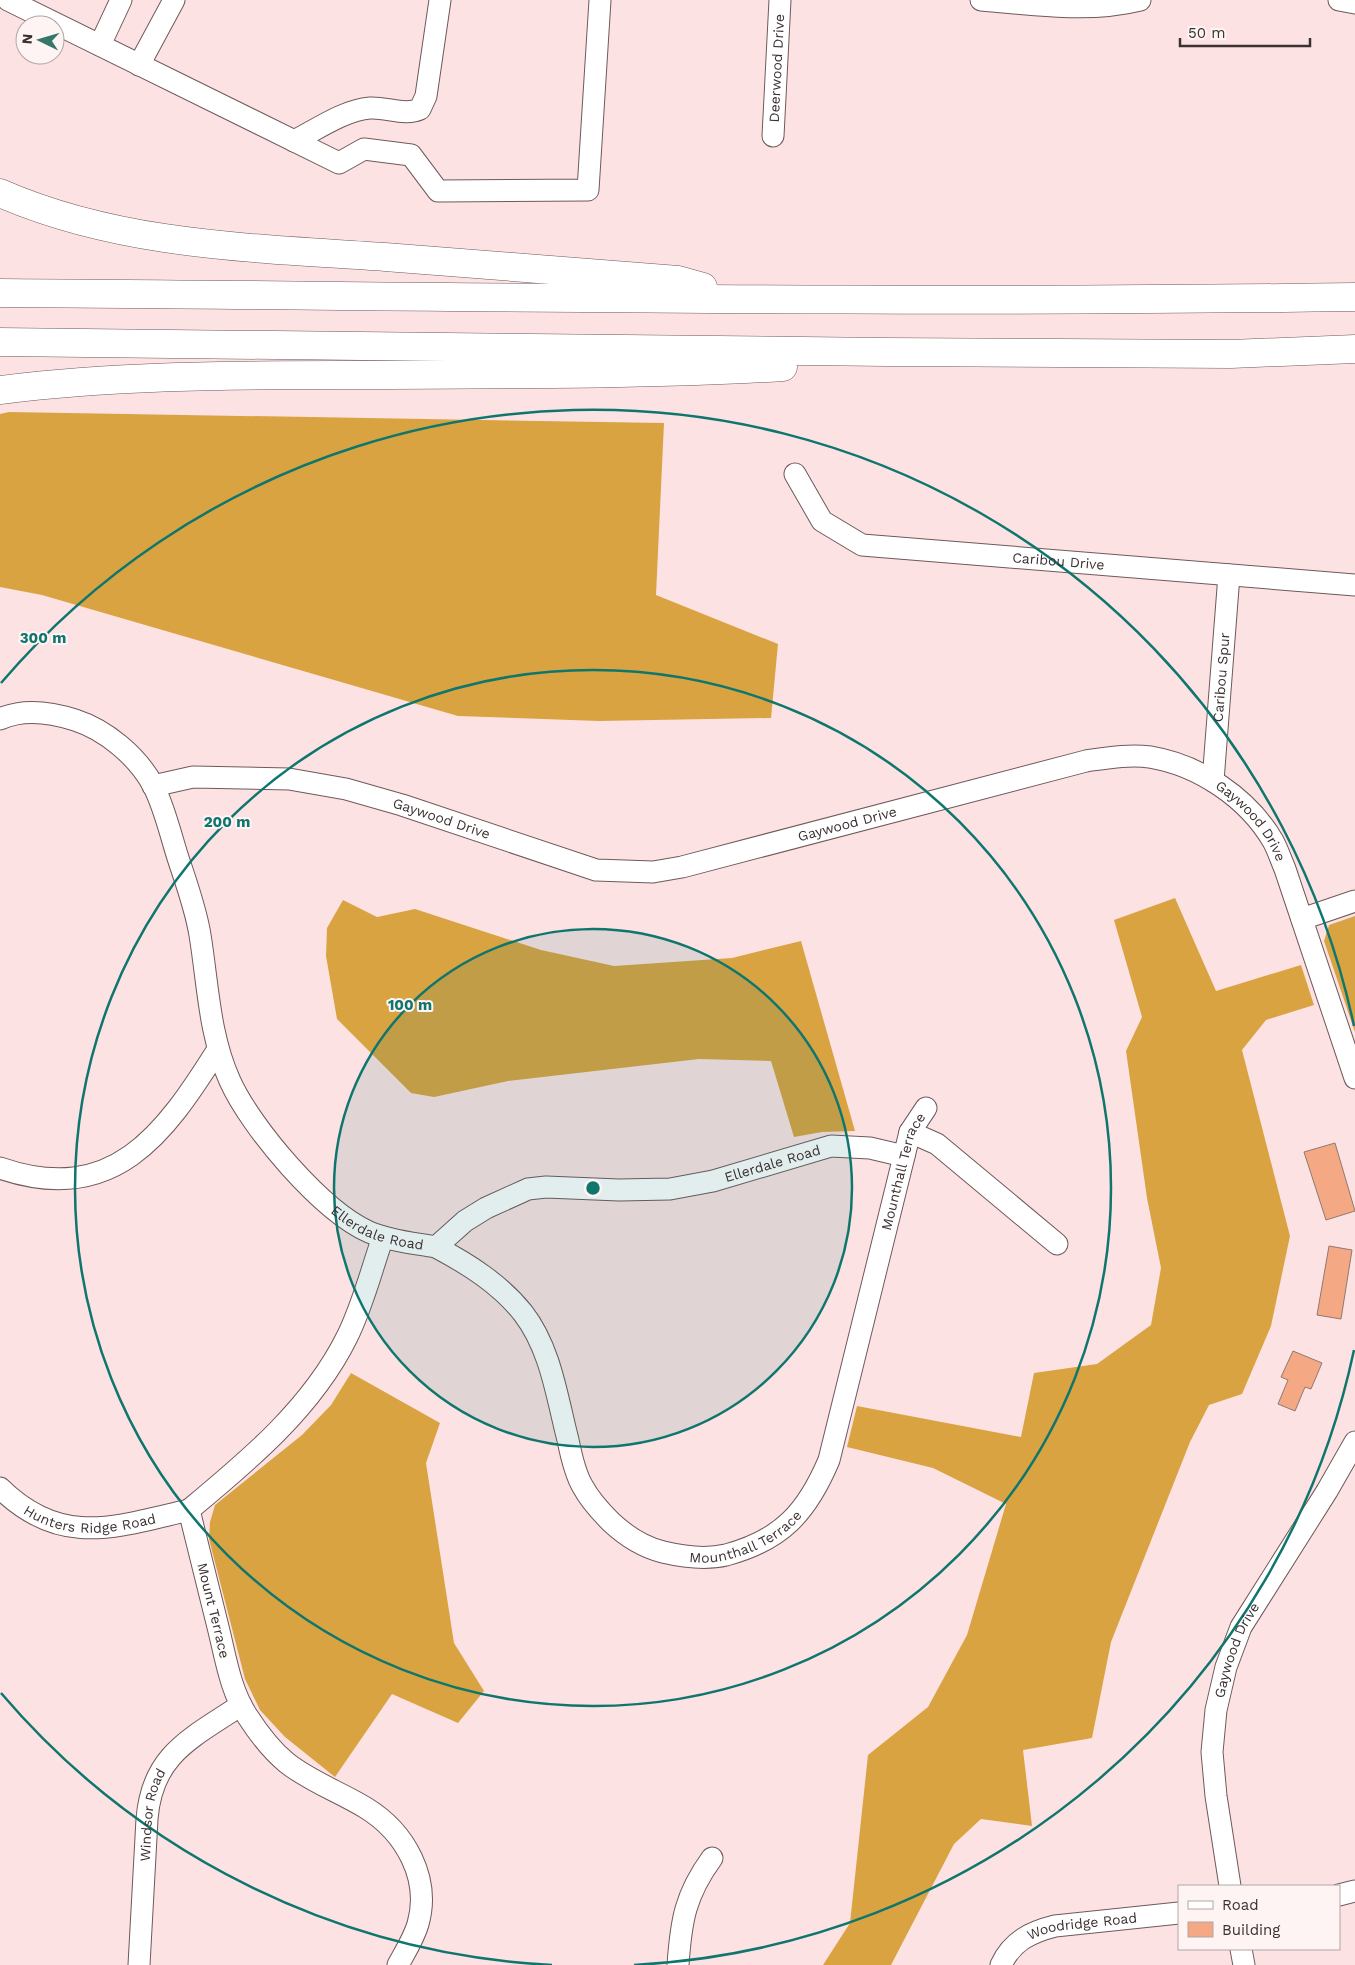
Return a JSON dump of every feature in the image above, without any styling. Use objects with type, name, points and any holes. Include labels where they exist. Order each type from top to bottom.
[{"type":"highway","points":[[0,194],[62,215],[166,239],[241,248],[678,280],[750,300]]},
{"type":"highway","points":[[0,293],[750,300],[1140,300],[1355,296]]},
{"type":"highway","points":[[0,342],[1231,354],[1355,349]]},
{"type":"highway","points":[[0,390],[119,380],[235,375],[671,374],[803,366],[886,352]]},
{"type":"street","points":[[8,0],[339,163],[364,149],[411,155],[438,191],[588,190],[600,0]]},
{"type":"street","points":[[100,45],[121,0]]},
{"type":"street","points":[[140,65],[174,0]]},
{"type":"street","points":[[294,141],[354,111],[370,108],[413,112],[420,109],[426,96],[440,0]]},
{"type":"street","name":"Deerwood Drive","points":[[773,136],[780,0]]},
{"type":"street","points":[[981,0],[1051,6],[1090,6],[1140,0]]},
{"type":"street","points":[[1339,0],[1355,3]]},
{"type":"street","name":"Caribou Drive","points":[[795,474],[822,521],[862,545],[1355,585]]},
{"type":"street","name":"Caribou Spur","points":[[1213,781],[1228,575]]},
{"type":"street","points":[[0,719],[24,712],[41,712],[84,723],[102,733],[123,749],[137,763],[153,786],[184,876],[200,933],[218,1049],[168,1121],[149,1143],[127,1160],[92,1174],[55,1179],[18,1174],[0,1168]]},
{"type":"street","name":"Gaywood Drive","points":[[153,786],[193,777],[289,779],[346,789],[402,805],[596,870],[625,873],[654,872],[682,867],[1086,761],[1117,756],[1150,757],[1182,766],[1213,781],[1236,798],[1256,818],[1273,842],[1302,919],[1355,1078]]},
{"type":"street","points":[[1302,919],[1355,901]]},
{"type":"street","name":"Ellerdale Road","points":[[218,1049],[235,1090],[253,1119],[287,1163],[328,1203],[352,1223],[383,1237],[436,1247],[465,1221],[494,1204],[528,1189],[546,1187],[619,1190],[670,1189],[713,1181],[831,1146],[870,1148],[904,1156]]},
{"type":"street","name":"Mounthall Terrace","points":[[436,1247],[468,1265],[498,1286],[524,1314],[541,1347],[554,1381],[572,1456],[582,1487],[601,1512],[624,1534],[652,1549],[683,1557],[715,1558],[745,1550],[774,1536],[798,1515],[817,1488],[829,1460],[910,1132],[926,1108]]},
{"type":"street","points":[[910,1132],[937,1144],[1057,1244]]},
{"type":"street","points":[[188,1510],[296,1412],[325,1376],[347,1338],[361,1304],[383,1237]]},
{"type":"street","name":"Gaywood Drive","points":[[1230,1885],[1216,1796],[1212,1752],[1216,1710],[1226,1667],[1241,1628],[1327,1491],[1355,1442]]},
{"type":"street","name":"Hunters Ridge Road","points":[[0,1488],[13,1501],[35,1516],[59,1526],[86,1530],[112,1527],[188,1510]]},
{"type":"street","name":"Mount Terrace","points":[[188,1510],[227,1665],[241,1706],[265,1742],[288,1763],[315,1781],[366,1808],[388,1824],[405,1844],[416,1868],[420,1896],[418,1924],[398,1965]]},
{"type":"street","name":"Windsor Road","points":[[139,1965],[148,1800],[155,1779],[170,1756],[188,1741],[241,1706]]},
{"type":"street","points":[[678,1965],[680,1928],[686,1903],[697,1879],[712,1858]]},
{"type":"street","points":[[1340,1895],[1355,1891]]},
{"type":"street","name":"Woodridge Road","points":[[1001,1965],[1006,1955],[1019,1940],[1036,1931],[1055,1926],[1178,1913]]},
{"type":"street","points":[[1241,1950],[1244,1965]]},
{"type":"shaded area","points":[[9,412],[664,423],[656,595],[778,644],[771,718],[599,721],[458,716],[42,595],[0,587],[0,414]]},
{"type":"shaded area","points":[[1175,898],[1216,991],[1301,965],[1314,1005],[1266,1020],[1242,1050],[1290,1236],[1271,1326],[1242,1394],[1209,1405],[1190,1442],[1111,1642],[1092,1738],[1023,1750],[1032,1826],[981,1819],[954,1844],[891,1965],[823,1965],[850,1923],[868,1755],[928,1707],[967,1635],[1006,1504],[933,1468],[847,1447],[857,1406],[1021,1437],[1034,1373],[1097,1364],[1151,1325],[1161,1268],[1147,1198],[1126,1051],[1142,1017],[1114,920]]},
{"type":"shaded area","points":[[343,900],[377,917],[415,909],[541,950],[614,966],[732,958],[801,941],[855,1131],[822,1132],[794,1137],[771,1061],[699,1059],[508,1081],[434,1097],[411,1093],[337,1019],[326,956],[327,928]]},
{"type":"shaded area","points":[[1355,916],[1355,1032],[1324,941],[1329,925]]},
{"type":"shaded area","points":[[351,1373],[440,1423],[426,1463],[454,1643],[484,1691],[458,1723],[392,1694],[335,1777],[285,1737],[260,1710],[245,1679],[209,1539],[210,1522],[215,1505],[302,1435],[331,1405]]},
{"type":"building","points":[[1335,1143],[1355,1211],[1326,1220],[1304,1152]]},
{"type":"building","points":[[1329,1246],[1352,1250],[1341,1319],[1317,1315]]},
{"type":"building","points":[[1293,1351],[1322,1363],[1311,1389],[1305,1387],[1295,1411],[1278,1404],[1288,1380],[1281,1377]]}]
